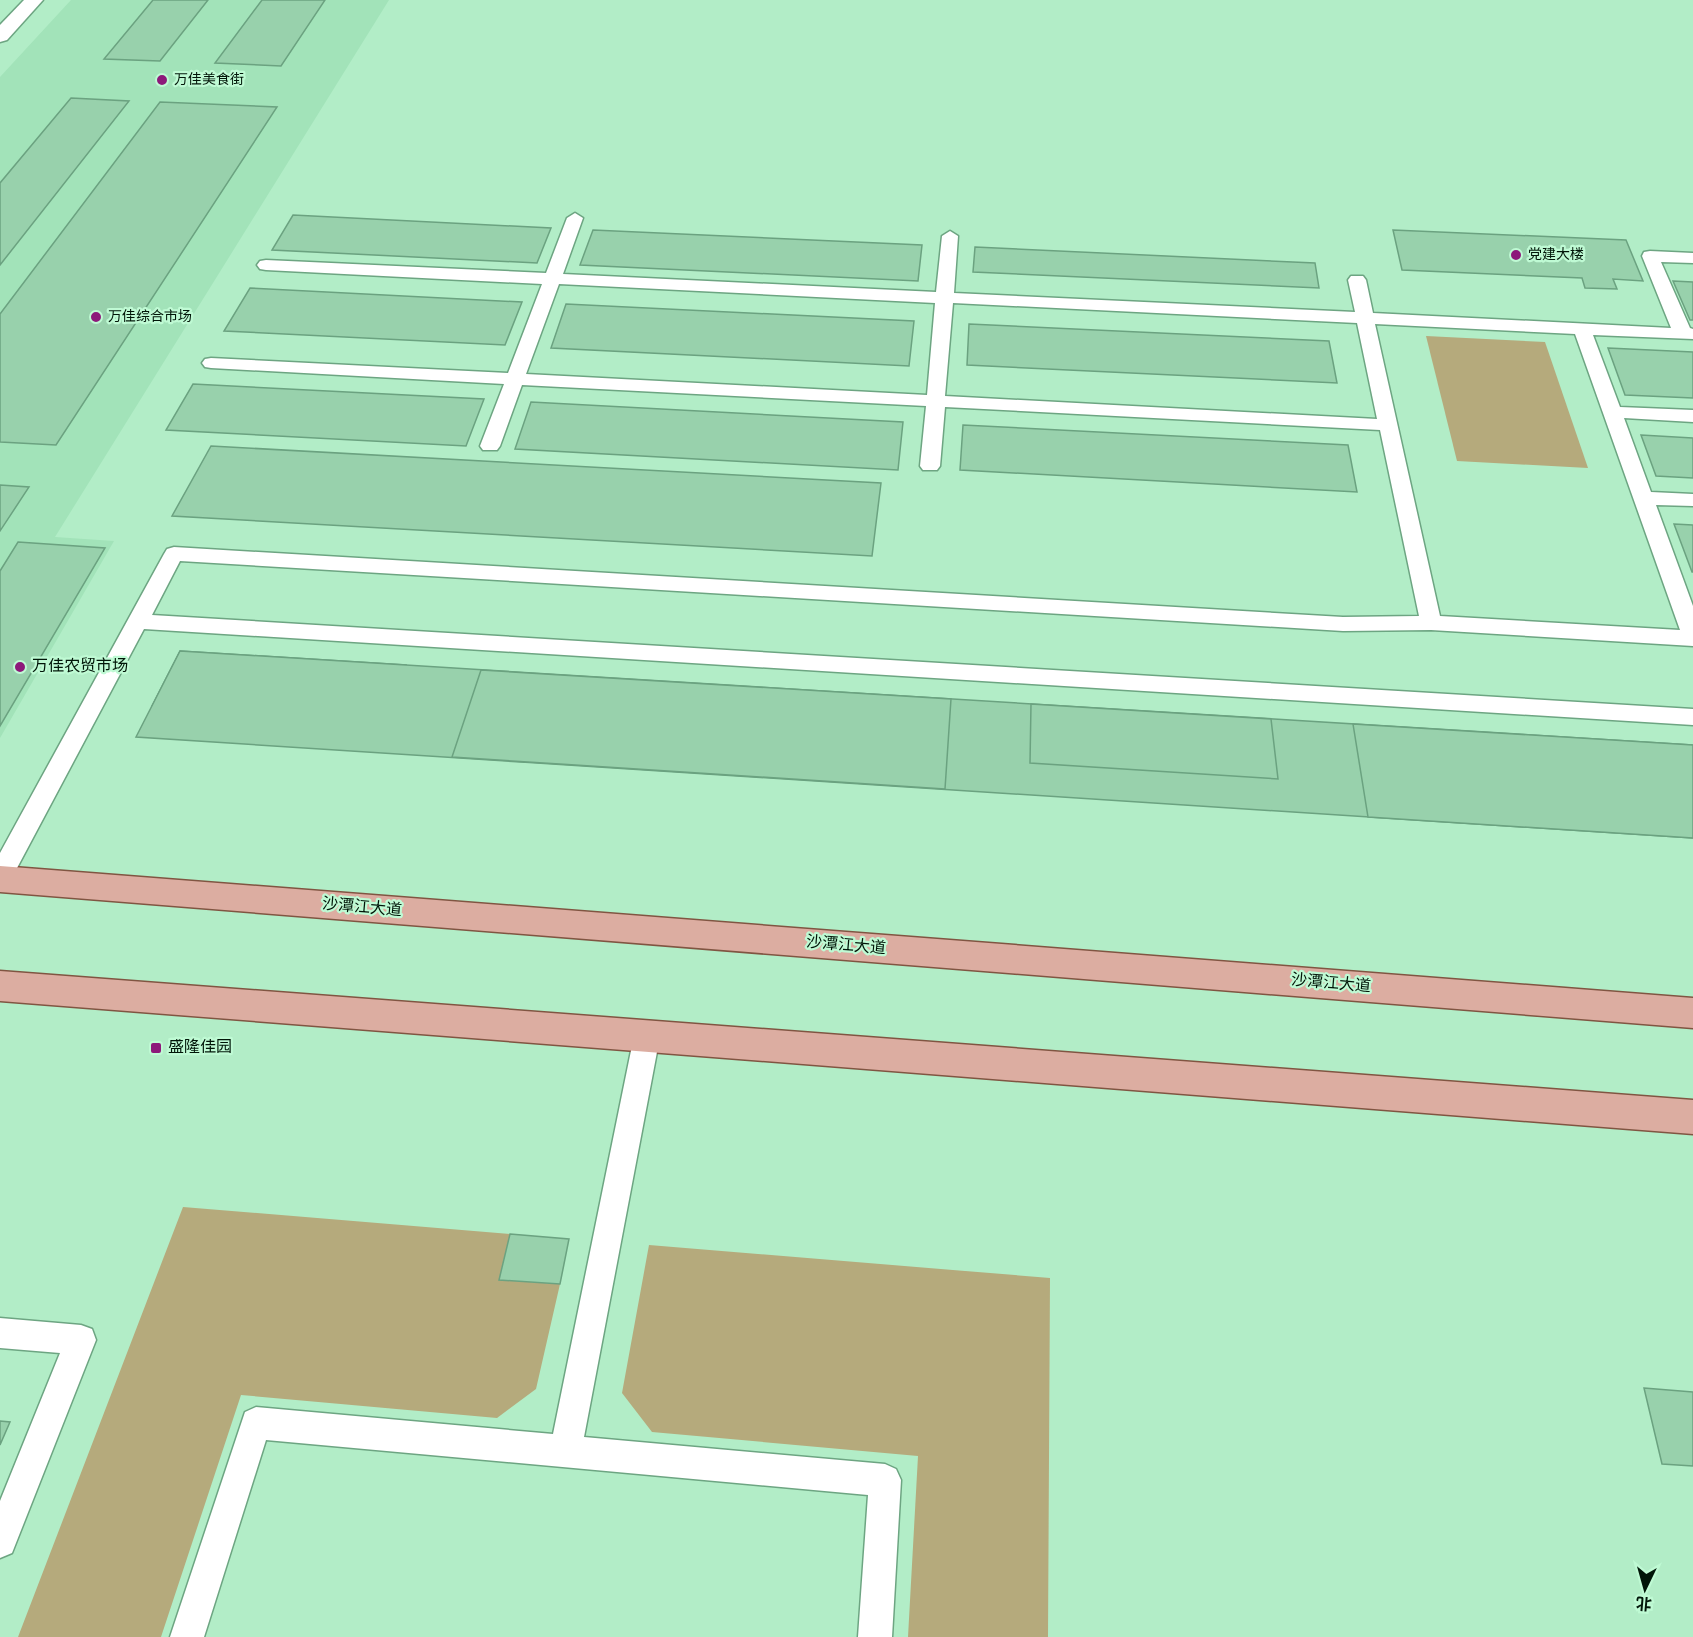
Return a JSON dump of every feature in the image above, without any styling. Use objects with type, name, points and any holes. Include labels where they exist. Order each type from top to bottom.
[{"type":"main road","points":[[0,36],[34,0]]},
{"type":"main road","name":"沙潭江大道","points":[[0,877],[1693,1013]]},
{"type":"main road","points":[[0,986],[1693,1117]]},
{"type":"lane","points":[[490,446],[575,218]]},
{"type":"lane","points":[[930,466],[950,236]]},
{"type":"lane","points":[[266,265],[1688,334],[1650,256],[1693,258]]},
{"type":"lane","points":[[1357,279],[1431,623]]},
{"type":"lane","points":[[0,877],[174,554],[1343,624],[1431,623],[1693,637],[1683,583],[1643,498],[1582,329]]},
{"type":"lane","points":[[210,363],[1388,425]]},
{"type":"lane","points":[[1612,412],[1693,416]]},
{"type":"lane","points":[[1643,498],[1693,500]]},
{"type":"lane","points":[[137,621],[1693,717]]},
{"type":"lane","points":[[565,1451],[646,1036]]},
{"type":"lane","points":[[0,1333],[81,1340],[0,1541]]},
{"type":"lane","points":[[187,1637],[256,1423],[885,1480],[875,1637]]},
{"type":"shaded area","name":"万佳综合市场","points":[[71,0],[389,0],[55,537],[114,541],[0,738],[0,77]]},
{"type":"shaded area","points":[[1426,336],[1545,342],[1588,468],[1457,461]]},
{"type":"shaded area","points":[[183,1207],[510,1234],[499,1280],[560,1284],[536,1389],[497,1418],[241,1395],[161,1637],[18,1637]]},
{"type":"shaded area","points":[[649,1245],[1050,1278],[1048,1637],[908,1637],[918,1456],[652,1432],[622,1393]]},
{"type":"building","points":[[153,0],[208,0],[160,61],[104,59]]},
{"type":"building","points":[[262,0],[325,0],[281,66],[215,63]]},
{"type":"building","points":[[71,98],[129,101],[0,265],[0,183]]},
{"type":"building","points":[[160,102],[277,107],[56,445],[0,442],[0,314]]},
{"type":"building","points":[[293,215],[551,228],[537,263],[272,250]]},
{"type":"building","points":[[593,230],[922,245],[918,281],[580,265]]},
{"type":"building","name":"党建大楼","points":[[1393,230],[1626,240],[1643,281],[1613,279],[1617,289],[1585,288],[1582,278],[1402,270]]},
{"type":"building","points":[[975,247],[1315,263],[1319,288],[973,272]]},
{"type":"building","points":[[1673,281],[1693,282],[1693,320],[1690,320]]},
{"type":"building","points":[[250,288],[522,302],[505,345],[224,331]]},
{"type":"building","points":[[566,304],[914,321],[909,366],[551,348]]},
{"type":"building","points":[[969,324],[1329,341],[1337,383],[967,365]]},
{"type":"building","points":[[1608,348],[1693,352],[1693,398],[1625,395]]},
{"type":"building","points":[[193,384],[484,399],[466,446],[166,430]]},
{"type":"building","points":[[531,402],[903,422],[898,470],[515,449]]},
{"type":"building","points":[[963,425],[1348,445],[1357,492],[960,470]]},
{"type":"building","points":[[1641,435],[1693,438],[1693,478],[1656,476]]},
{"type":"building","points":[[211,446],[881,483],[872,556],[172,516]]},
{"type":"building","points":[[0,485],[29,487],[0,531]]},
{"type":"building","points":[[1674,524],[1693,525],[1693,572],[1692,572]]},
{"type":"building","points":[[18,542],[105,548],[0,726],[0,571]]},
{"type":"building","points":[[180,651],[406,665],[385,721],[152,706]]},
{"type":"building","points":[[180,651],[1693,745],[1693,838],[136,737]]},
{"type":"building","points":[[481,670],[951,699],[945,789],[452,757]]},
{"type":"building","points":[[1031,704],[1271,719],[1278,779],[1030,763]]},
{"type":"building","points":[[1353,724],[1693,745],[1693,838],[1368,817]]},
{"type":"building","points":[[510,1234],[569,1239],[560,1284],[499,1280]]},
{"type":"building","points":[[1644,1388],[1693,1392],[1693,1466],[1662,1464]]},
{"type":"building","points":[[0,1421],[10,1422],[0,1445]]},
{"type":"place","name":"万佳美食街","points":[[162,80]]},
{"type":"place","name":"党建大楼","points":[[1516,255]]},
{"type":"place","name":"万佳综合市场","points":[[96,317]]},
{"type":"place","name":"万佳农贸市场","points":[[20,667]]},
{"type":"place","name":"盛隆佳园","points":[[156,1048]]}]
